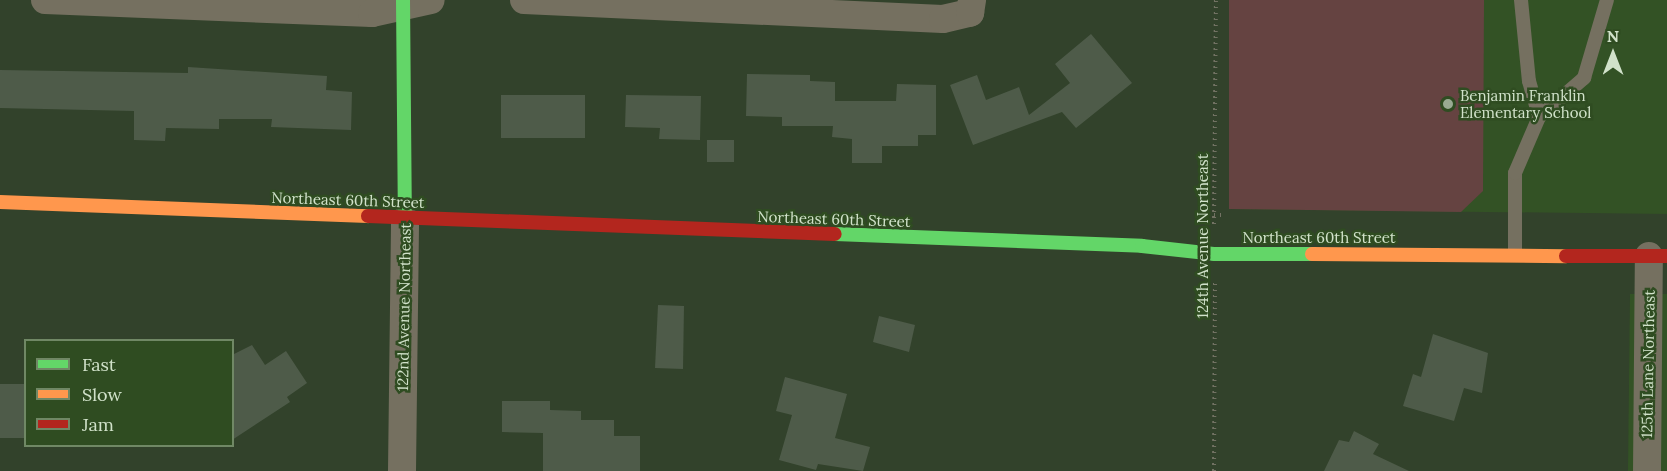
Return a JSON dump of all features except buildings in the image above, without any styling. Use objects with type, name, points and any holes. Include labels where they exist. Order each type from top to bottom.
[{"type":"street","points":[[45,0],[372,13],[403,3],[431,0]]},
{"type":"street","points":[[524,0],[943,19],[971,7]]},
{"type":"street","name":"122nd Avenue Northeast","points":[[402,471],[405,220],[403,3]]},
{"type":"street","name":"Northeast 60th Street","points":[[0,202],[405,220],[1142,246],[1214,254],[1658,256]]},
{"type":"street","name":"125th Lane Northeast","points":[[1647,471],[1658,256]]},
{"type":"lane","points":[[1521,0],[1529,81],[1539,117]]},
{"type":"lane","points":[[1515,255],[1515,173],[1539,117],[1584,78],[1607,0]]},
{"type":"path","name":"124th Avenue Northeast","points":[[1214,471],[1216,0]]},
{"type":"path","points":[[1214,215],[1225,215]]},
{"type":"shaded area","name":"Benjamin Franklin Elementary School","points":[[1229,0],[1667,0],[1667,214],[1229,209]]},
{"type":"shaded area","points":[[1229,0],[1484,0],[1483,191],[1461,212],[1229,209]]},
{"type":"shaded area","points":[[1630,294],[1667,294],[1667,471],[1628,471]]},
{"type":"traffic: fast","points":[[403,0],[405,220]]},
{"type":"traffic: fast","points":[[835,234],[1142,246],[1214,254],[1312,254]]},
{"type":"traffic: slow","points":[[0,202],[368,216]]},
{"type":"traffic: slow","points":[[1312,254],[1566,256]]},
{"type":"traffic: jam","points":[[368,216],[835,234]]},
{"type":"traffic: jam","points":[[1566,256],[1667,256]]},
{"type":"place","name":"Benjamin Franklin Elementary School","points":[[1448,104]]}]
